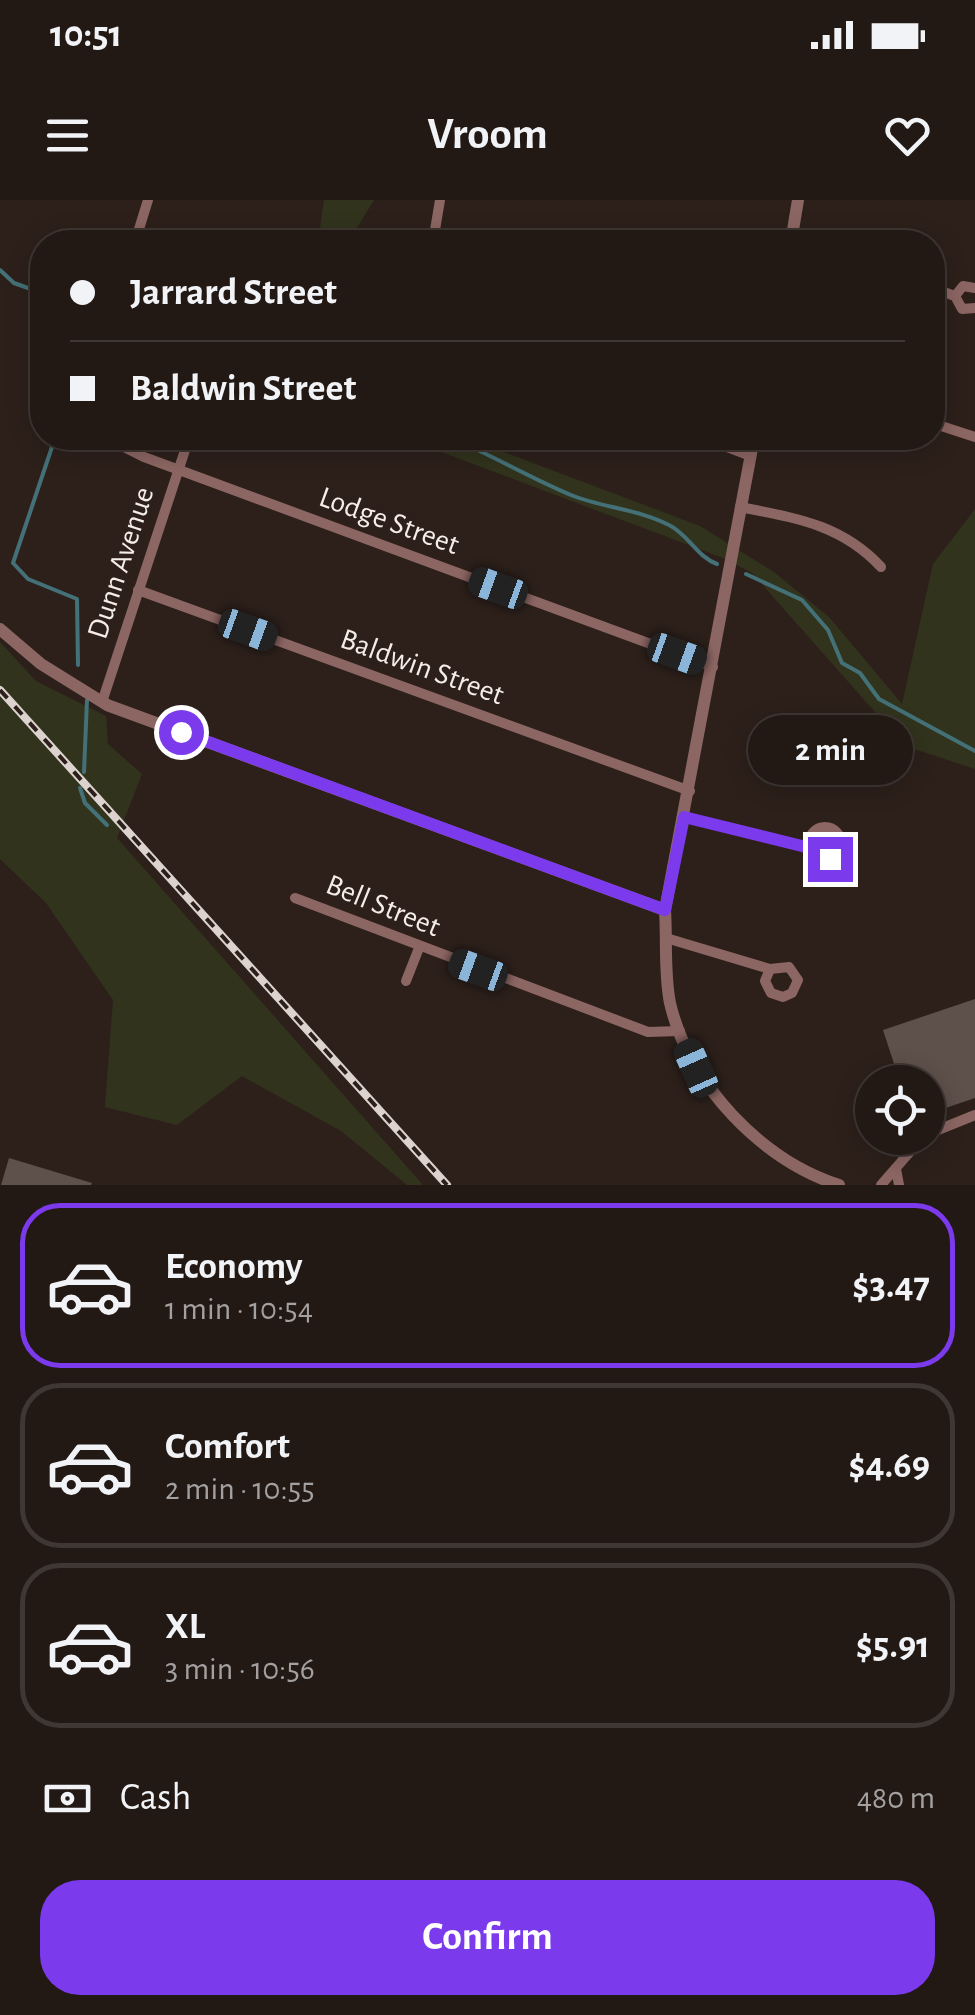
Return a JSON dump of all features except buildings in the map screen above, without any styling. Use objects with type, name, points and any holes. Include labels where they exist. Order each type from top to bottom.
[{"type":"street","points":[[139,230],[148,200]]},
{"type":"street","points":[[436,230],[440,200]]},
{"type":"street","points":[[795,230],[798,200]]},
{"type":"street","points":[[955,296],[963,286],[975,288]]},
{"type":"street","points":[[945,293],[955,296],[962,309],[975,308]]},
{"type":"street","points":[[945,428],[975,438]]},
{"type":"street","name":"Lodge Street","points":[[133,450],[177,470],[712,667]]},
{"type":"street","name":"Dunn Avenue","points":[[107,704],[104,698],[184,450]]},
{"type":"street","points":[[735,450],[751,456]]},
{"type":"street","points":[[752,450],[665,910],[666,978],[680,1032],[696,1068],[746,1130],[773,1151],[839,1185]]},
{"type":"street","points":[[740,507],[831,528],[860,544],[880,567]]},
{"type":"street","name":"Baldwin Street","points":[[138,590],[690,791]]},
{"type":"street","points":[[0,629],[41,664],[107,704],[665,910]]},
{"type":"street","points":[[684,817],[810,848]]},
{"type":"street","name":"Bell Street","points":[[295,898],[648,1032],[680,1032]]},
{"type":"street","points":[[666,938],[770,969]]},
{"type":"street","points":[[406,981],[419,948]]},
{"type":"street","points":[[945,1128],[975,1115]]},
{"type":"street","points":[[881,1185],[908,1155]]},
{"type":"street","points":[[896,1169],[899,1185]]},
{"type":"green space","points":[[324,200],[374,200],[355,230],[320,230]]},
{"type":"green space","points":[[436,450],[499,450],[700,526],[774,572],[829,617],[902,704],[933,564],[975,509],[975,769],[905,746],[752,573],[723,558]]},
{"type":"green space","points":[[0,642],[36,681],[106,716],[108,744],[142,774],[117,838],[423,1185],[407,1185],[341,1131],[242,1076],[177,1125],[105,1107],[113,1000],[46,903],[0,859]]},
{"type":"waterway","points":[[0,270],[14,283],[30,289]]},
{"type":"waterway","points":[[51,450],[13,563],[28,579],[77,599],[78,665]]},
{"type":"waterway","points":[[476,450],[571,495],[669,525],[717,564]]},
{"type":"waterway","points":[[746,574],[802,600],[828,630],[842,663],[860,673],[879,699],[975,751]]},
{"type":"waterway","points":[[84,772],[87,700]]},
{"type":"waterway","points":[[80,788],[85,803],[107,825]]},
{"type":"railway","points":[[0,690],[447,1185]]},
{"type":"route","points":[[181,732],[665,910],[684,817],[810,848],[817,857],[830,859]]}]
